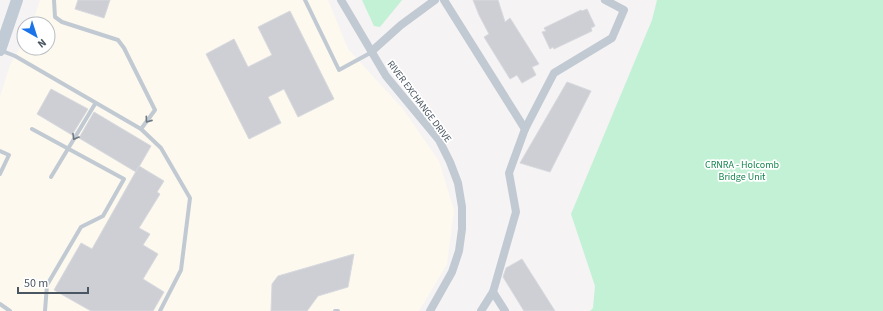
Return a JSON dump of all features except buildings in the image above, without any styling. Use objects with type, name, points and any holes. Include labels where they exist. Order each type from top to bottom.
[{"type":"main road","points":[[0,50],[17,0]]},
{"type":"street","name":"RIVER EXCHANGE DRIVE","points":[[341,0],[386,76],[439,140],[458,182],[462,207],[462,229],[459,251],[452,272],[430,311]]},
{"type":"street","points":[[372,51],[401,25],[435,0]]},
{"type":"street","points":[[444,0],[525,129]]},
{"type":"street","points":[[481,311],[493,292],[516,212],[509,173],[525,129],[554,73],[612,38],[624,10],[605,0]]},
{"type":"street","points":[[493,292],[505,311]]},
{"type":"lane","points":[[54,0],[55,17],[62,22],[118,40],[124,48],[150,104],[155,110],[141,130]]},
{"type":"lane","points":[[305,0],[339,70],[372,51]]},
{"type":"lane","points":[[0,50],[15,56],[141,130],[161,148],[190,198],[181,270],[160,311]]},
{"type":"lane","points":[[51,177],[95,104]]},
{"type":"lane","points":[[32,129],[124,179],[103,216],[82,227],[78,233],[47,285],[45,311]]},
{"type":"lane","points":[[0,151],[9,155],[0,174]]},
{"type":"lane","points":[[0,304],[9,311]]},
{"type":"shaded area","points":[[40,0],[328,0],[348,49],[403,109],[439,161],[454,210],[447,264],[419,311],[0,311],[0,97],[10,65],[16,55],[16,56],[56,56],[56,16],[35,16]]},
{"type":"green space","points":[[362,0],[402,0],[380,27],[374,26]]},
{"type":"green space","name":"CRNRA - Holcomb Bridge Unit","points":[[657,0],[883,0],[883,311],[590,311],[593,308],[595,286],[571,214],[652,20]]}]
